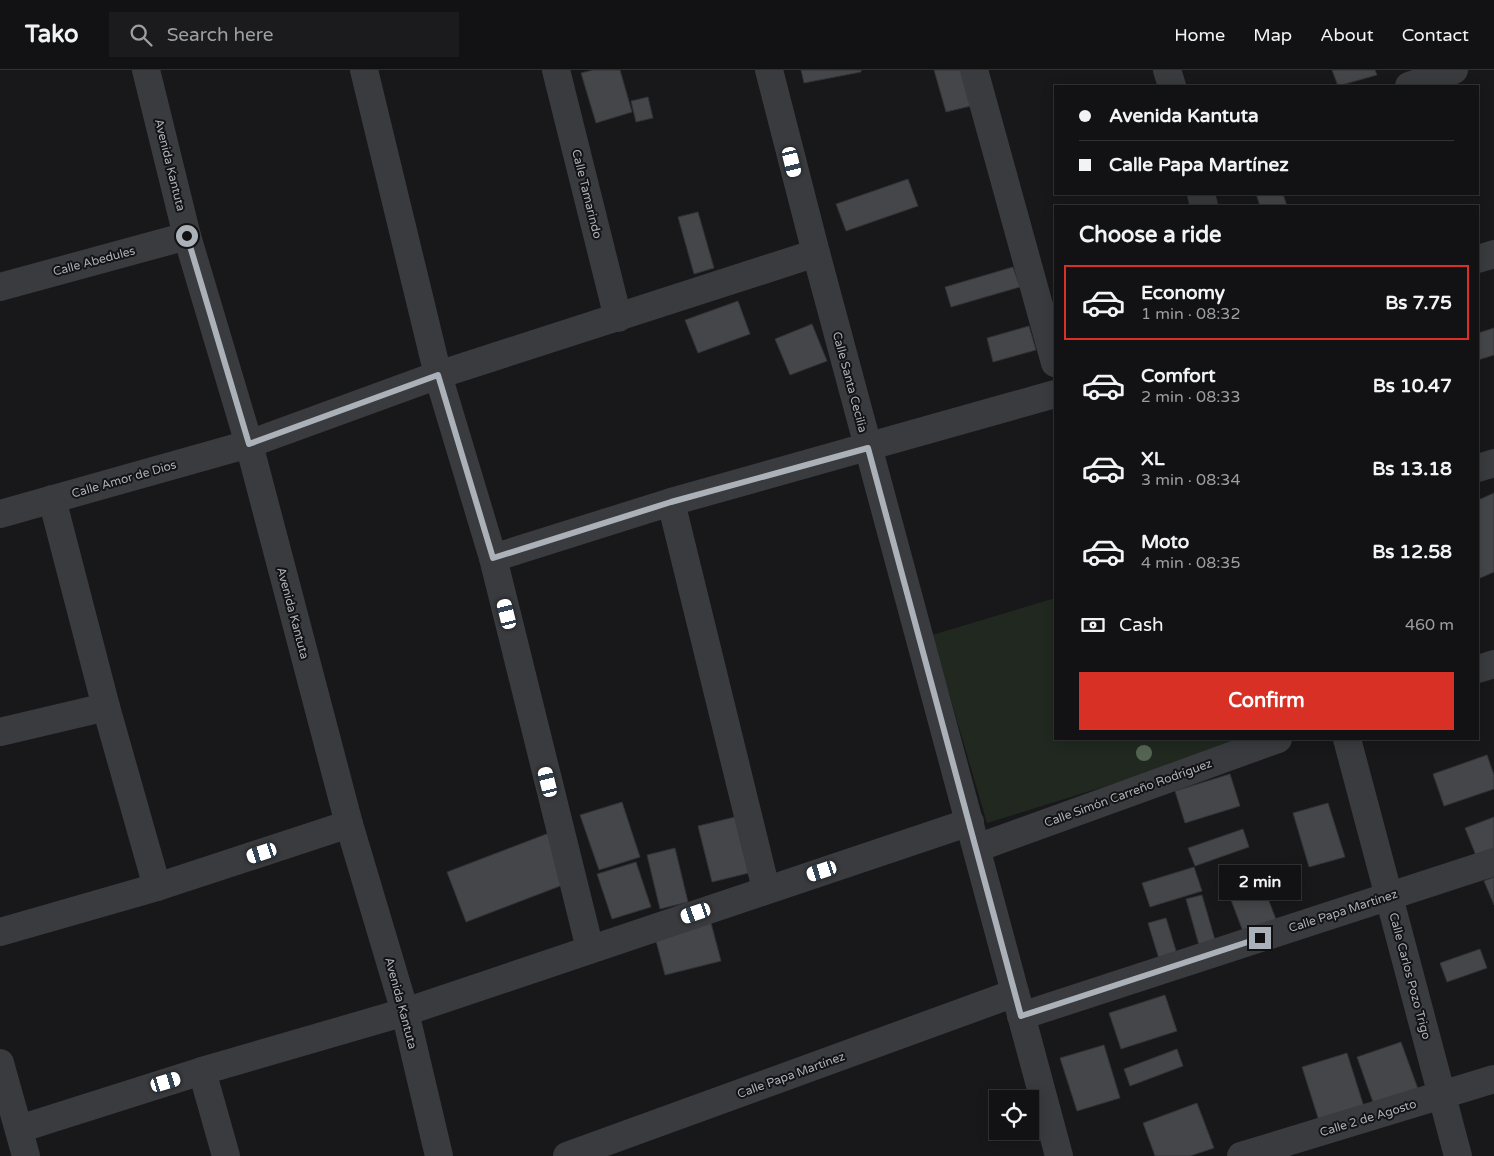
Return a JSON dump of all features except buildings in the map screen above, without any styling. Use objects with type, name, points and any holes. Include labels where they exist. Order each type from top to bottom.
[{"type":"street","name":"Avenida Kantuta","points":[[146,70],[187,236],[249,444],[349,824],[405,1012],[439,1156]]},
{"type":"street","points":[[364,70],[438,375],[493,558],[590,949]]},
{"type":"street","name":"Calle Tamarindo","points":[[556,70],[618,318]]},
{"type":"street","name":"Calle Santa Cecilia","points":[[769,70],[868,448],[1059,1156]]},
{"type":"street","points":[[974,70],[1054,359]]},
{"type":"street","points":[[1167,70],[1172,85]]},
{"type":"street","points":[[1412,85],[1454,70]]},
{"type":"street","name":"Calle Abedules","points":[[0,287],[187,236]]},
{"type":"street","name":"Calle Amor de Dios","points":[[0,514],[249,444],[438,375],[816,253]]},
{"type":"street","points":[[1479,259],[1494,254]]},
{"type":"street","points":[[493,558],[671,502],[1054,394]]},
{"type":"street","points":[[1479,468],[1494,463]]},
{"type":"street","points":[[52,499],[106,707],[157,887]]},
{"type":"street","points":[[671,502],[766,889]]},
{"type":"street","points":[[1479,670],[1494,664]]},
{"type":"street","points":[[0,732],[106,707]]},
{"type":"street","name":"Calle Simón Carreño Rodríguez","points":[[977,848],[1275,740]]},
{"type":"street","name":"Calle Carlos Pozo Trigo","points":[[1346,740],[1458,1156]]},
{"type":"street","points":[[20,1129],[202,1071],[405,1012],[766,889],[970,822]]},
{"type":"street","points":[[0,932],[157,887],[349,824]]},
{"type":"street","name":"Calle Papa Martínez","points":[[566,1156],[1018,1005],[1389,897],[1494,862]]},
{"type":"street","points":[[0,1063],[26,1156]]},
{"type":"street","points":[[202,1071],[226,1156]]},
{"type":"street","name":"Calle 2 de Agosto","points":[[1253,1154],[1494,1079]]},
{"type":"shaded area","points":[[1054,598],[1054,740],[1255,740],[987,823],[932,635]]},
{"type":"route","points":[[187,236],[249,444],[438,375],[493,558],[671,502],[868,448],[1021,1016],[1260,938]]}]
